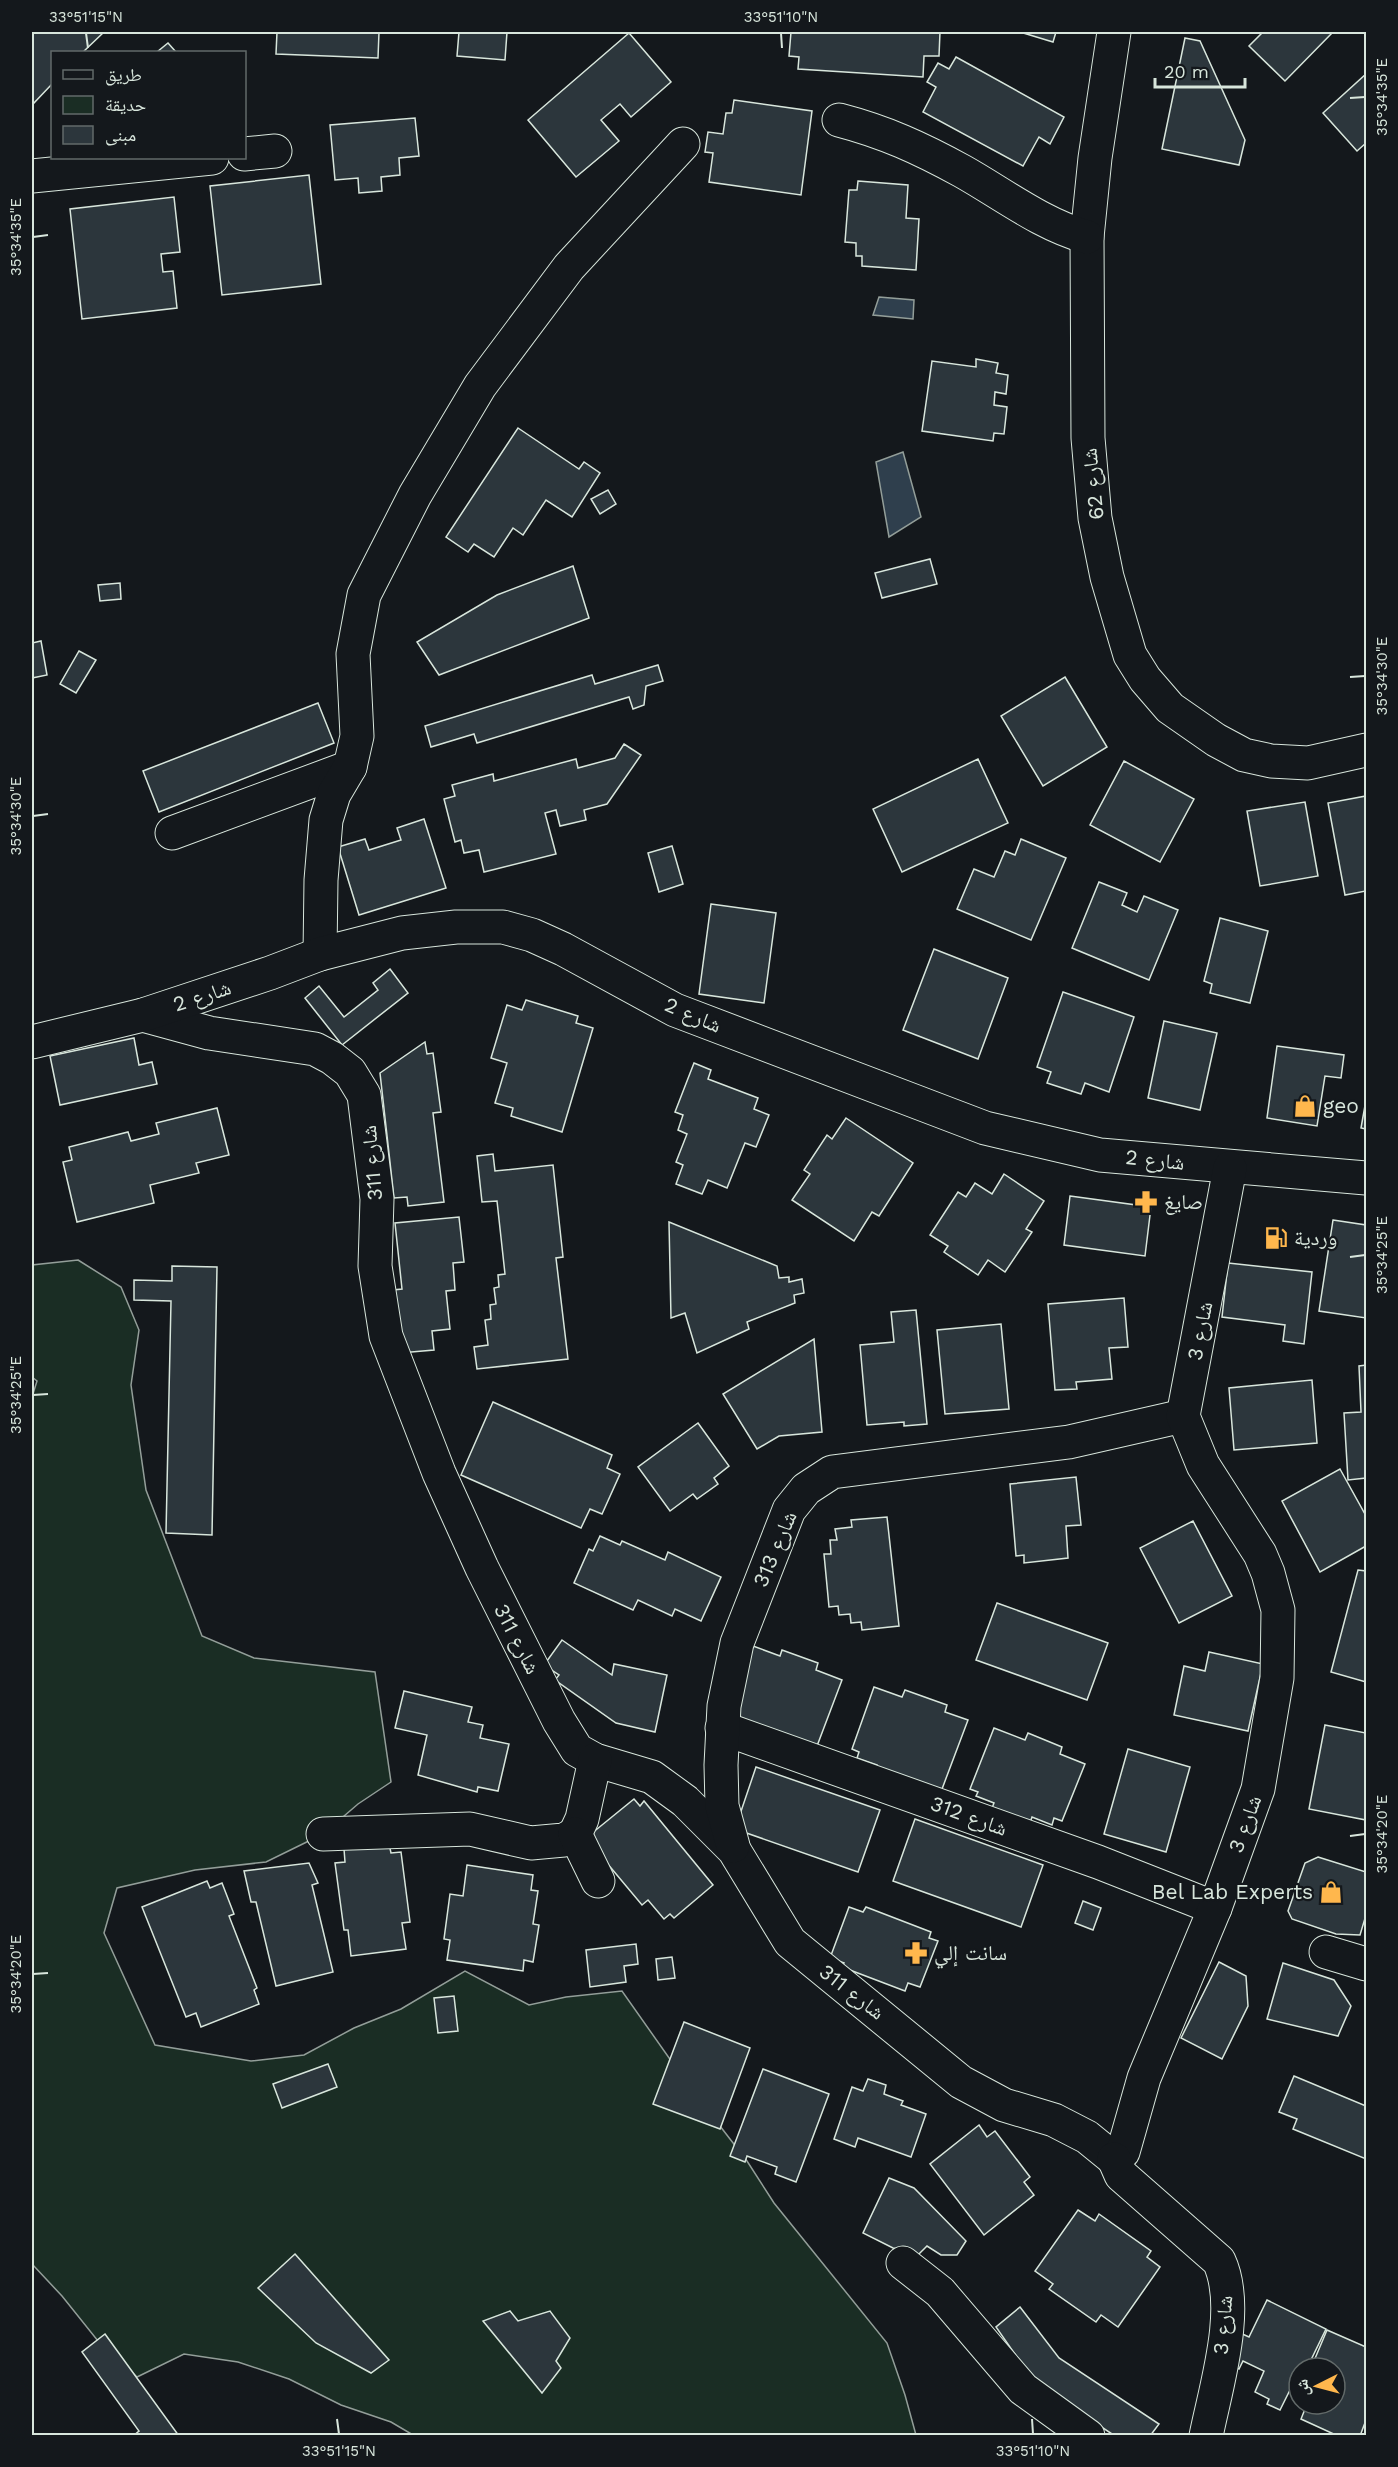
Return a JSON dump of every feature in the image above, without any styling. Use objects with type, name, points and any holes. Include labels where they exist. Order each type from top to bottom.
[{"type":"street","name":"شارع 62","points":[[1114,32],[1095,158],[1087,237],[1088,438],[1095,518],[1110,586],[1130,655],[1170,708],[1216,740],[1245,755],[1271,761],[1308,763],[1366,750]]},
{"type":"street","points":[[839,120],[885,132],[963,171],[1048,223],[1087,237]]},
{"type":"street","points":[[320,954],[321,879],[326,820],[334,794],[350,767],[357,736],[352,654],[364,595],[415,495],[480,386],[569,267],[683,144]]},
{"type":"street","points":[[32,176],[202,159]]},
{"type":"street","points":[[172,833],[350,767]]},
{"type":"street","name":"شارع 2","points":[[32,1042],[142,1015],[320,954],[402,933],[456,927],[503,927],[532,935],[563,949],[675,1010],[985,1128],[1100,1155],[1366,1178]]},
{"type":"street","name":"شارع 311","points":[[142,1015],[209,1033],[315,1049],[333,1058],[351,1072],[364,1095],[370,1131],[377,1199],[375,1266],[386,1336],[439,1473],[482,1568],[567,1738],[577,1750],[595,1760],[651,1777],[685,1801],[734,1850],[790,1942],[892,2023],[961,2082],[1004,2105],[1054,2120],[1087,2137],[1114,2159]]},
{"type":"street","name":"شارع 3","points":[[1206,2436],[1227,2324],[1226,2276],[1219,2261],[1121,2175],[1114,2159],[1123,2152],[1144,2078],[1215,1908],[1258,1789],[1276,1678],[1278,1610],[1274,1589],[1260,1554],[1203,1465],[1183,1416],[1230,1168]]},
{"type":"street","name":"شارع 313","points":[[734,1850],[722,1806],[722,1728],[737,1643],[789,1510],[806,1489],[832,1472],[1069,1442],[1183,1416]]},
{"type":"street","name":"شارع 312","points":[[722,1728],[1087,1858],[1215,1908]]},
{"type":"street","points":[[323,1834],[470,1828],[531,1843],[564,1840],[574,1834],[582,1819],[595,1760]]},
{"type":"street","points":[[574,1834],[598,1881]]},
{"type":"street","points":[[1326,1952],[1366,1964]]},
{"type":"street","points":[[903,2263],[940,2292],[1023,2389],[1088,2436]]},
{"type":"green space","points":[[78,1260],[121,1287],[139,1330],[131,1385],[146,1490],[202,1636],[254,1658],[375,1672],[391,1782],[358,1804],[323,1834],[266,1862],[195,1870],[117,1888],[104,1933],[155,2045],[251,2061],[304,2055],[354,2028],[401,2009],[465,1971],[529,2005],[566,1997],[622,1991],[686,2082],[747,2161],[774,2203],[887,2343],[916,2435],[413,2435],[391,2422],[341,2405],[289,2379],[238,2362],[184,2354],[137,2377],[98,2341],[62,2296],[32,2264],[32,1397],[37,1381],[32,1377],[32,1265]]},
{"type":"water","points":[[879,297],[914,300],[913,319],[873,315]]},
{"type":"water","points":[[903,452],[921,517],[889,537],[876,462]]},
{"type":"building","points":[[32,32],[104,32],[84,51],[51,51],[51,85],[32,105]]},
{"type":"building","points":[[277,32],[379,32],[378,58],[276,54]]},
{"type":"building","points":[[459,32],[507,32],[505,60],[457,56]]},
{"type":"building","points":[[791,32],[940,32],[939,56],[924,56],[923,77],[798,69],[799,57],[789,56]]},
{"type":"building","points":[[1020,32],[1056,32],[1053,42]]},
{"type":"building","points":[[1263,32],[1333,32],[1285,81],[1249,46]]},
{"type":"building","points":[[629,33],[671,82],[631,117],[620,104],[601,120],[619,141],[576,177],[528,120]]},
{"type":"building","points":[[1185,38],[1200,41],[1245,140],[1239,165],[1162,149]]},
{"type":"building","points":[[168,43],[175,51],[158,51]]},
{"type":"building","points":[[956,57],[1064,117],[1050,144],[1039,137],[1023,166],[923,112],[936,87],[927,82],[938,63],[949,69]]},
{"type":"building","points":[[1366,74],[1366,143],[1357,151],[1323,113]]},
{"type":"building","points":[[734,100],[812,111],[801,195],[709,182],[713,153],[705,152],[708,132],[723,134],[726,113],[732,113]]},
{"type":"building","points":[[415,118],[419,156],[399,158],[400,175],[381,177],[382,191],[359,193],[358,178],[335,180],[330,125]]},
{"type":"building","points":[[309,175],[321,284],[222,295],[210,186]]},
{"type":"building","points":[[858,181],[908,185],[906,218],[919,219],[916,270],[862,266],[862,256],[856,256],[856,243],[845,242],[849,190],[857,190]]},
{"type":"building","points":[[174,197],[180,252],[161,254],[163,272],[173,271],[177,308],[82,319],[70,209]]},
{"type":"building","points":[[976,359],[998,363],[996,373],[1008,375],[1006,394],[995,392],[994,405],[1007,407],[1004,434],[994,433],[993,441],[922,431],[932,361],[976,367]]},
{"type":"building","points":[[518,428],[579,469],[584,462],[600,473],[572,517],[546,500],[523,535],[513,528],[494,557],[474,544],[468,552],[446,537]]},
{"type":"building","points":[[608,490],[616,504],[600,514],[591,499]]},
{"type":"building","points":[[930,559],[937,584],[882,598],[875,573]]},
{"type":"building","points":[[573,566],[589,618],[439,675],[417,642],[497,595]]},
{"type":"building","points":[[120,583],[121,599],[100,601],[98,585]]},
{"type":"building","points":[[41,641],[47,675],[32,678],[32,643]]},
{"type":"building","points":[[79,651],[96,660],[76,693],[60,684]]},
{"type":"building","points":[[658,665],[663,681],[646,686],[644,705],[633,709],[629,697],[477,743],[474,734],[431,747],[425,726],[592,675],[595,684]]},
{"type":"building","points":[[1065,677],[1107,747],[1043,786],[1001,716]]},
{"type":"building","points":[[318,703],[334,743],[159,812],[143,771]]},
{"type":"building","points":[[624,744],[641,755],[607,804],[584,810],[586,820],[560,826],[556,810],[545,813],[556,854],[484,872],[479,850],[464,853],[461,840],[455,842],[444,799],[455,796],[452,785],[493,774],[494,781],[576,759],[578,768],[615,758]]},
{"type":"building","points":[[978,759],[1008,823],[902,872],[873,809]]},
{"type":"building","points":[[1124,761],[1194,799],[1160,862],[1090,825]]},
{"type":"building","points":[[1366,796],[1366,891],[1345,895],[1328,803]]},
{"type":"building","points":[[1305,802],[1318,876],[1260,886],[1247,811]]},
{"type":"building","points":[[424,819],[446,888],[359,915],[338,847],[365,839],[369,850],[401,840],[397,828]]},
{"type":"building","points":[[1021,839],[1066,858],[1031,940],[957,909],[974,869],[994,877],[1005,851],[1015,855]]},
{"type":"building","points":[[672,846],[683,884],[659,892],[648,853]]},
{"type":"building","points":[[1099,882],[1127,893],[1122,905],[1137,912],[1144,896],[1178,910],[1149,980],[1072,948]]},
{"type":"building","points":[[711,904],[776,913],[764,1003],[699,994]]},
{"type":"building","points":[[1220,918],[1268,931],[1250,1003],[1210,993],[1212,984],[1204,981]]},
{"type":"building","points":[[934,949],[1008,978],[978,1059],[903,1030]]},
{"type":"building","points":[[390,969],[408,993],[342,1045],[305,998],[319,986],[344,1017],[378,990],[373,983]]},
{"type":"building","points":[[1063,992],[1134,1017],[1109,1092],[1085,1083],[1081,1094],[1047,1083],[1051,1072],[1037,1067]]},
{"type":"building","points":[[526,1000],[578,1016],[576,1023],[593,1028],[562,1132],[511,1116],[513,1108],[495,1103],[507,1063],[491,1058],[507,1005],[522,1010]]},
{"type":"building","points":[[1164,1021],[1217,1033],[1200,1110],[1148,1098]]},
{"type":"building","points":[[134,1038],[139,1065],[152,1062],[157,1084],[60,1105],[50,1056]]},
{"type":"building","points":[[425,1042],[427,1054],[433,1053],[441,1112],[433,1113],[444,1202],[408,1206],[407,1197],[394,1198],[380,1073]]},
{"type":"building","points":[[1277,1046],[1344,1055],[1341,1078],[1325,1076],[1317,1126],[1267,1118]]},
{"type":"building","points":[[694,1063],[711,1070],[708,1079],[758,1098],[754,1109],[769,1115],[756,1147],[745,1143],[727,1188],[708,1180],[702,1194],[676,1184],[683,1165],[676,1162],[687,1134],[678,1130],[683,1115],[675,1112]]},
{"type":"building","points":[[1366,1100],[1366,1129],[1361,1128]]},
{"type":"building","points":[[217,1108],[229,1155],[196,1163],[199,1173],[150,1185],[154,1203],[77,1222],[63,1162],[72,1160],[69,1147],[128,1132],[131,1141],[159,1134],[156,1123]]},
{"type":"building","points":[[846,1118],[913,1163],[879,1216],[872,1212],[854,1241],[792,1200],[810,1174],[804,1170],[827,1135],[832,1139]]},
{"type":"building","points":[[493,1154],[495,1171],[553,1165],[563,1257],[556,1258],[568,1359],[477,1369],[474,1347],[488,1345],[485,1320],[491,1319],[490,1305],[496,1304],[494,1288],[499,1287],[498,1275],[505,1274],[497,1201],[482,1202],[477,1156]]},
{"type":"building","points":[[1004,1174],[1044,1201],[1026,1229],[1032,1232],[1005,1272],[988,1260],[978,1275],[944,1252],[948,1246],[930,1235],[958,1192],[966,1197],[975,1183],[992,1194]]},
{"type":"building","points":[[1070,1196],[1151,1207],[1145,1256],[1064,1245]]},
{"type":"building","points":[[459,1217],[464,1262],[453,1263],[455,1290],[446,1291],[450,1329],[432,1331],[434,1350],[400,1353],[393,1290],[402,1289],[395,1223]]},
{"type":"building","points":[[1333,1220],[1366,1225],[1366,1318],[1319,1311]]},
{"type":"building","points":[[669,1222],[777,1266],[779,1278],[789,1277],[789,1282],[802,1279],[804,1293],[794,1295],[795,1303],[747,1322],[749,1329],[697,1353],[685,1313],[671,1318]]},
{"type":"building","points":[[1228,1263],[1312,1272],[1304,1344],[1283,1341],[1285,1325],[1222,1317]]},
{"type":"building","points":[[172,1266],[217,1267],[212,1535],[166,1533],[171,1301],[134,1300],[134,1280],[172,1281]]},
{"type":"building","points":[[1124,1298],[1128,1347],[1109,1348],[1112,1379],[1076,1382],[1077,1389],[1055,1390],[1048,1304]]},
{"type":"building","points":[[916,1310],[927,1424],[904,1426],[904,1422],[867,1425],[860,1345],[894,1342],[891,1312]]},
{"type":"building","points":[[1001,1324],[1009,1409],[945,1414],[937,1330]]},
{"type":"building","points":[[814,1339],[822,1432],[779,1436],[757,1449],[723,1394]]},
{"type":"building","points":[[1366,1365],[1366,1478],[1348,1480],[1344,1413],[1361,1412],[1359,1366]]},
{"type":"building","points":[[1312,1380],[1317,1443],[1234,1450],[1229,1388]]},
{"type":"building","points":[[493,1402],[612,1455],[607,1468],[620,1474],[602,1514],[590,1509],[581,1528],[461,1475]]},
{"type":"building","points":[[698,1423],[729,1466],[714,1478],[718,1484],[697,1499],[693,1494],[670,1511],[638,1467]]},
{"type":"building","points":[[1340,1469],[1366,1516],[1366,1546],[1320,1572],[1282,1501]]},
{"type":"building","points":[[1076,1477],[1081,1525],[1066,1526],[1068,1558],[1024,1563],[1024,1555],[1016,1556],[1010,1484]]},
{"type":"building","points":[[887,1517],[899,1626],[862,1630],[861,1622],[851,1623],[850,1614],[839,1615],[838,1606],[829,1607],[824,1554],[831,1554],[830,1540],[837,1540],[835,1529],[852,1527],[851,1520]]},
{"type":"building","points":[[1193,1521],[1232,1596],[1179,1623],[1140,1548]]},
{"type":"building","points":[[600,1536],[620,1545],[622,1541],[665,1560],[668,1552],[721,1577],[701,1621],[675,1609],[672,1616],[638,1600],[633,1610],[574,1583],[589,1549],[593,1551]]},
{"type":"building","points":[[1358,1570],[1366,1571],[1366,1682],[1331,1672]]},
{"type":"building","points":[[997,1603],[1108,1643],[1087,1700],[976,1660]]},
{"type":"building","points":[[562,1640],[612,1675],[614,1664],[667,1675],[655,1732],[616,1723],[555,1680],[559,1675],[544,1665]]},
{"type":"building","points":[[753,1646],[780,1656],[782,1650],[818,1663],[816,1670],[842,1680],[817,1746],[736,1718]]},
{"type":"building","points":[[1209,1652],[1263,1664],[1248,1731],[1174,1715],[1184,1666],[1205,1671]]},
{"type":"building","points":[[874,1687],[902,1697],[905,1690],[947,1705],[945,1712],[968,1720],[942,1789],[875,1771],[877,1765],[857,1758],[859,1752],[852,1749]]},
{"type":"building","points":[[404,1691],[472,1707],[468,1722],[483,1725],[480,1738],[509,1744],[498,1791],[478,1787],[477,1792],[418,1775],[427,1735],[395,1728]]},
{"type":"building","points":[[1325,1725],[1366,1733],[1366,1820],[1309,1809]]},
{"type":"building","points":[[994,1728],[1025,1740],[1028,1733],[1062,1747],[1060,1754],[1085,1764],[1062,1821],[1054,1818],[1052,1825],[1032,1817],[1030,1823],[992,1808],[994,1803],[976,1796],[978,1792],[970,1789]]},
{"type":"building","points":[[1128,1749],[1190,1767],[1166,1852],[1104,1834]]},
{"type":"building","points":[[756,1767],[880,1810],[858,1872],[735,1829]]},
{"type":"building","points":[[634,1799],[640,1806],[644,1801],[713,1885],[674,1918],[670,1914],[664,1919],[648,1900],[642,1905],[586,1838]]},
{"type":"building","points":[[915,1819],[1043,1865],[1021,1927],[893,1881]]},
{"type":"building","points":[[389,1844],[391,1853],[401,1852],[410,1922],[402,1923],[406,1949],[351,1956],[348,1930],[344,1930],[335,1863],[345,1862],[344,1849]]},
{"type":"building","name":"Bel Lab Experts","points":[[1318,1857],[1366,1872],[1366,1915],[1360,1935],[1336,1934],[1292,1919],[1288,1911],[1305,1863]]},
{"type":"building","points":[[309,1863],[318,1883],[312,1885],[333,1972],[276,1986],[256,1902],[251,1902],[244,1871]]},
{"type":"building","points":[[467,1865],[533,1875],[531,1890],[538,1891],[533,1924],[539,1925],[533,1962],[524,1960],[523,1971],[447,1960],[450,1940],[444,1939],[450,1894],[463,1896]]},
{"type":"building","points":[[207,1881],[210,1888],[222,1883],[234,1914],[229,1916],[257,1988],[254,1990],[259,2004],[201,2027],[196,2013],[186,2017],[142,1907]]},
{"type":"building","points":[[1083,1901],[1101,1908],[1093,1930],[1075,1923]]},
{"type":"building","points":[[849,1907],[863,1912],[866,1907],[931,1932],[929,1938],[938,1941],[920,1987],[908,1983],[905,1991],[842,1967],[844,1963],[830,1958]]},
{"type":"building","points":[[636,1944],[638,1964],[624,1966],[626,1982],[590,1987],[586,1950]]},
{"type":"building","points":[[672,1957],[675,1978],[658,1980],[656,1959]]},
{"type":"building","points":[[1219,1962],[1246,1976],[1248,2006],[1222,2059],[1181,2038]]},
{"type":"building","points":[[1283,1963],[1334,1980],[1351,2006],[1338,2036],[1267,2019]]},
{"type":"building","points":[[454,1996],[458,2031],[438,2033],[434,1998]]},
{"type":"building","points":[[684,2022],[750,2048],[720,2129],[653,2104]]},
{"type":"building","points":[[328,2064],[337,2087],[282,2108],[273,2084]]},
{"type":"building","points":[[763,2069],[829,2094],[796,2182],[775,2174],[777,2167],[747,2156],[745,2162],[730,2156]]},
{"type":"building","points":[[1294,2076],[1366,2106],[1366,2159],[1293,2129],[1297,2119],[1279,2112]]},
{"type":"building","points":[[868,2079],[886,2085],[884,2094],[903,2101],[901,2105],[926,2114],[911,2157],[858,2138],[855,2147],[834,2139],[852,2087],[863,2091]]},
{"type":"building","points":[[979,2125],[987,2137],[995,2131],[1030,2177],[1024,2182],[1034,2195],[984,2235],[930,2164]]},
{"type":"building","points":[[889,2178],[914,2188],[966,2241],[957,2255],[941,2255],[927,2246],[918,2255],[893,2248],[863,2233]]},
{"type":"building","points":[[1078,2210],[1095,2221],[1099,2214],[1151,2251],[1147,2257],[1160,2267],[1118,2327],[1101,2315],[1096,2322],[1049,2289],[1053,2284],[1035,2271]]},
{"type":"building","points":[[295,2254],[389,2360],[371,2373],[316,2343],[258,2288]]},
{"type":"building","points":[[1267,2300],[1326,2329],[1313,2356],[1287,2356],[1287,2396],[1280,2410],[1267,2404],[1269,2399],[1255,2392],[1264,2371],[1243,2361],[1239,2369],[1224,2362],[1238,2332],[1249,2337]]},
{"type":"building","points":[[1020,2307],[1059,2358],[1159,2424],[1150,2436],[1115,2436],[1035,2383],[996,2327]]},
{"type":"building","points":[[510,2311],[518,2321],[550,2311],[570,2338],[556,2361],[561,2368],[542,2393],[483,2321]]},
{"type":"building","points":[[1327,2330],[1366,2347],[1366,2420],[1360,2436],[1338,2436],[1301,2419],[1302,2416],[1347,2416],[1347,2356],[1316,2356]]},
{"type":"building","points":[[105,2334],[179,2436],[133,2436],[139,2431],[82,2352]]},
{"type":"place","name":"geo","points":[[1305,1106]]},
{"type":"place","name":"صايغ","points":[[1146,1202]]},
{"type":"place","name":"وردية","points":[[1276,1238]]},
{"type":"place","name":"Bel Lab Experts","points":[[1331,1892]]},
{"type":"place","name":"سانت إلي","points":[[916,1953]]}]
